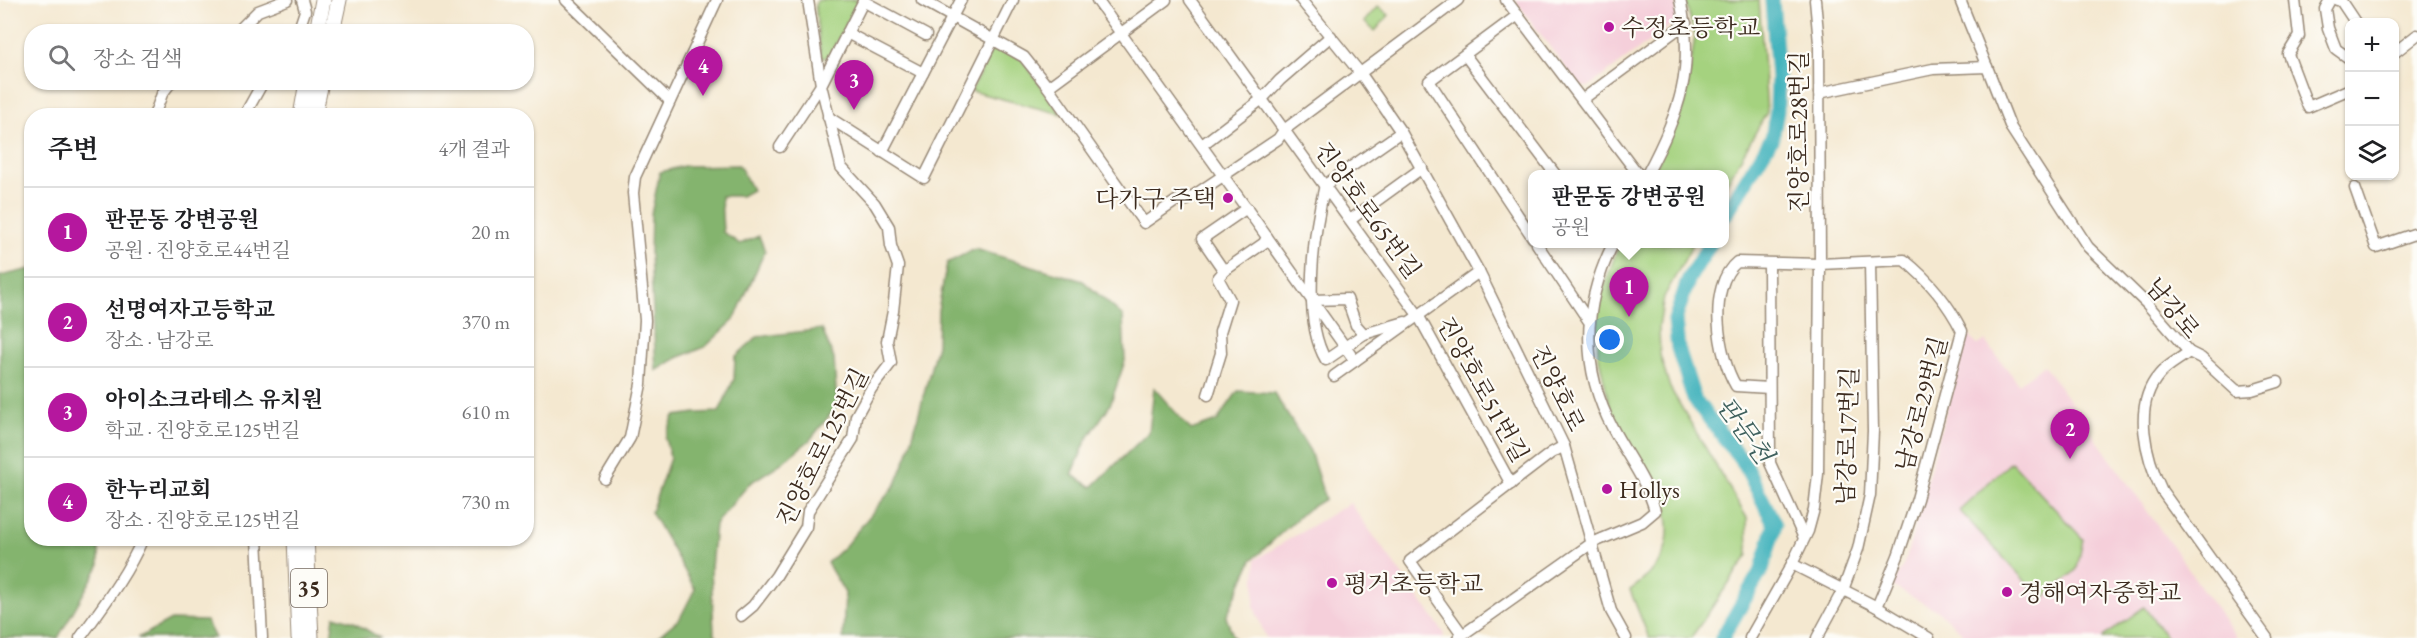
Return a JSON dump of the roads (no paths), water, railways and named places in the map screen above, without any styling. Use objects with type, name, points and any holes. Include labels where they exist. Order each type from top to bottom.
[{"type":"highway","points":[[318,24],[323,0]]},
{"type":"highway","points":[[334,24],[339,0]]},
{"type":"highway","points":[[302,108],[306,90]]},
{"type":"highway","points":[[316,108],[319,90]]},
{"type":"highway","name":"35","points":[[295,546],[299,638]]},
{"type":"highway","name":"35","points":[[306,546],[311,638]]},
{"type":"street","points":[[245,24],[258,11],[287,0]]},
{"type":"street","points":[[301,24],[305,10],[302,0]]},
{"type":"street","points":[[566,0],[670,100]]},
{"type":"street","points":[[605,479],[630,438],[641,384],[645,320],[633,193],[635,177],[717,0]]},
{"type":"street","name":"진양호로125번길","points":[[741,616],[753,606],[776,576],[806,527],[808,511],[853,439],[856,416],[871,389],[891,363],[887,341],[898,266],[891,246],[889,227],[875,204],[841,167],[821,85],[808,0]]},
{"type":"street","points":[[780,147],[821,85],[864,0],[926,36]]},
{"type":"street","points":[[922,0],[1024,57],[1048,87],[1144,223],[1176,201],[1187,200],[1278,139],[1284,130],[1458,0]]},
{"type":"street","points":[[882,152],[961,0]]},
{"type":"street","points":[[828,117],[924,178],[1013,0]]},
{"type":"street","points":[[1097,0],[1355,361]]},
{"type":"street","points":[[1048,87],[1166,0]]},
{"type":"street","name":"진양호로65번길","points":[[1190,0],[1350,220],[1414,318]]},
{"type":"street","name":"진양호로","points":[[1301,0],[1360,74],[1401,132],[1479,272],[1564,446],[1611,611],[1626,638]]},
{"type":"street","points":[[1506,0],[1635,170]]},
{"type":"street","points":[[1649,170],[1663,145],[1680,101],[1686,63],[1686,23],[1680,0]]},
{"type":"street","name":"진양호로28번길","points":[[1750,638],[1804,538],[1814,509],[1818,474],[1819,43],[1815,0]]},
{"type":"street","name":"남강로","points":[[1960,0],[2011,128],[2088,247],[2147,304],[2189,352],[2159,374],[2147,394],[2143,436],[2152,469],[2162,491],[2267,638]]},
{"type":"street","points":[[2295,0],[2299,36],[2288,54],[2308,107],[2345,91]]},
{"type":"street","points":[[2330,0],[2325,9],[2328,28],[2336,49],[2345,56]]},
{"type":"street","points":[[2337,0],[2342,1],[2353,18]]},
{"type":"street","points":[[1518,15],[1429,81],[1528,222]]},
{"type":"street","points":[[1583,99],[1686,23]]},
{"type":"street","points":[[847,33],[923,73]]},
{"type":"street","points":[[2399,49],[2417,35]]},
{"type":"street","points":[[1202,145],[1262,99],[1280,80],[1331,36]]},
{"type":"street","points":[[1465,55],[1552,170]]},
{"type":"street","points":[[1819,93],[1933,69],[1987,67]]},
{"type":"street","points":[[157,108],[165,90]]},
{"type":"street","points":[[246,108],[258,90]]},
{"type":"street","points":[[1313,300],[1311,270],[1325,185],[1401,132]]},
{"type":"street","points":[[1350,220],[1422,168]]},
{"type":"street","points":[[2355,188],[2376,247],[2417,233]]},
{"type":"street","points":[[1224,271],[1202,239],[1247,208]]},
{"type":"street","points":[[1208,395],[1221,353],[1220,332],[1230,300],[1218,278],[1224,271],[1264,243],[1267,237]]},
{"type":"street","points":[[1540,248],[1588,320]]},
{"type":"street","points":[[1460,636],[1592,543],[1642,522],[1655,511],[1650,495],[1601,403],[1590,358],[1588,320],[1601,272],[1611,248]]},
{"type":"street","name":"남강로29번길","points":[[1870,263],[1904,260],[1950,307],[1962,331],[1917,499],[1898,556],[1877,607]]},
{"type":"street","points":[[1769,388],[1736,386],[1727,372],[1719,337],[1721,294],[1727,270],[1737,262],[1870,263]]},
{"type":"street","name":"남강로17번길","points":[[1817,638],[1843,590],[1858,549],[1870,495],[1873,431],[1870,263]]},
{"type":"street","points":[[1769,264],[1770,464],[1804,538]]},
{"type":"street","name":"진양호로65번길","points":[[1334,376],[1479,272]]},
{"type":"street","points":[[1313,300],[1347,299],[1356,325],[1364,334]]},
{"type":"street","name":"진양호로65번길","points":[[1313,300],[1312,348],[1326,360],[1364,334],[1414,318]]},
{"type":"street","name":"진양호로51번길","points":[[1414,318],[1511,484]]},
{"type":"street","points":[[2189,352],[2201,358],[2237,391],[2252,390],[2278,382]]},
{"type":"street","name":"진양호로51번길","points":[[1460,636],[1410,561],[1551,453],[1564,446]]},
{"type":"street","points":[[80,638],[112,594],[139,546]]},
{"type":"street","points":[[257,546],[262,638]]},
{"type":"street","points":[[1792,564],[1877,607],[1929,638]]},
{"type":"waterway","name":"판문천","points":[[1729,208],[1772,138],[1777,111],[1778,77],[1772,0]]},
{"type":"waterway","name":"판문천","points":[[1708,248],[1689,278],[1675,320],[1678,348],[1694,399],[1744,463],[1775,525],[1762,569],[1722,638]]},
{"type":"place","name":"수정초등학교","points":[[1609,27]]},
{"type":"place","name":"한누리교회","points":[[703,96]]},
{"type":"place","name":"아이소크라테스 유치원","points":[[854,110]]},
{"type":"place","name":"다가구 주택","points":[[1228,198]]},
{"type":"place","name":"판문동 강변공원","points":[[1629,317]]},
{"type":"place","name":"선명여자고등학교","points":[[2070,459]]},
{"type":"place","name":"Hollys","points":[[1607,489]]},
{"type":"place","name":"평거초등학교","points":[[1332,583]]},
{"type":"place","name":"경해여자중학교","points":[[2007,592]]}]
